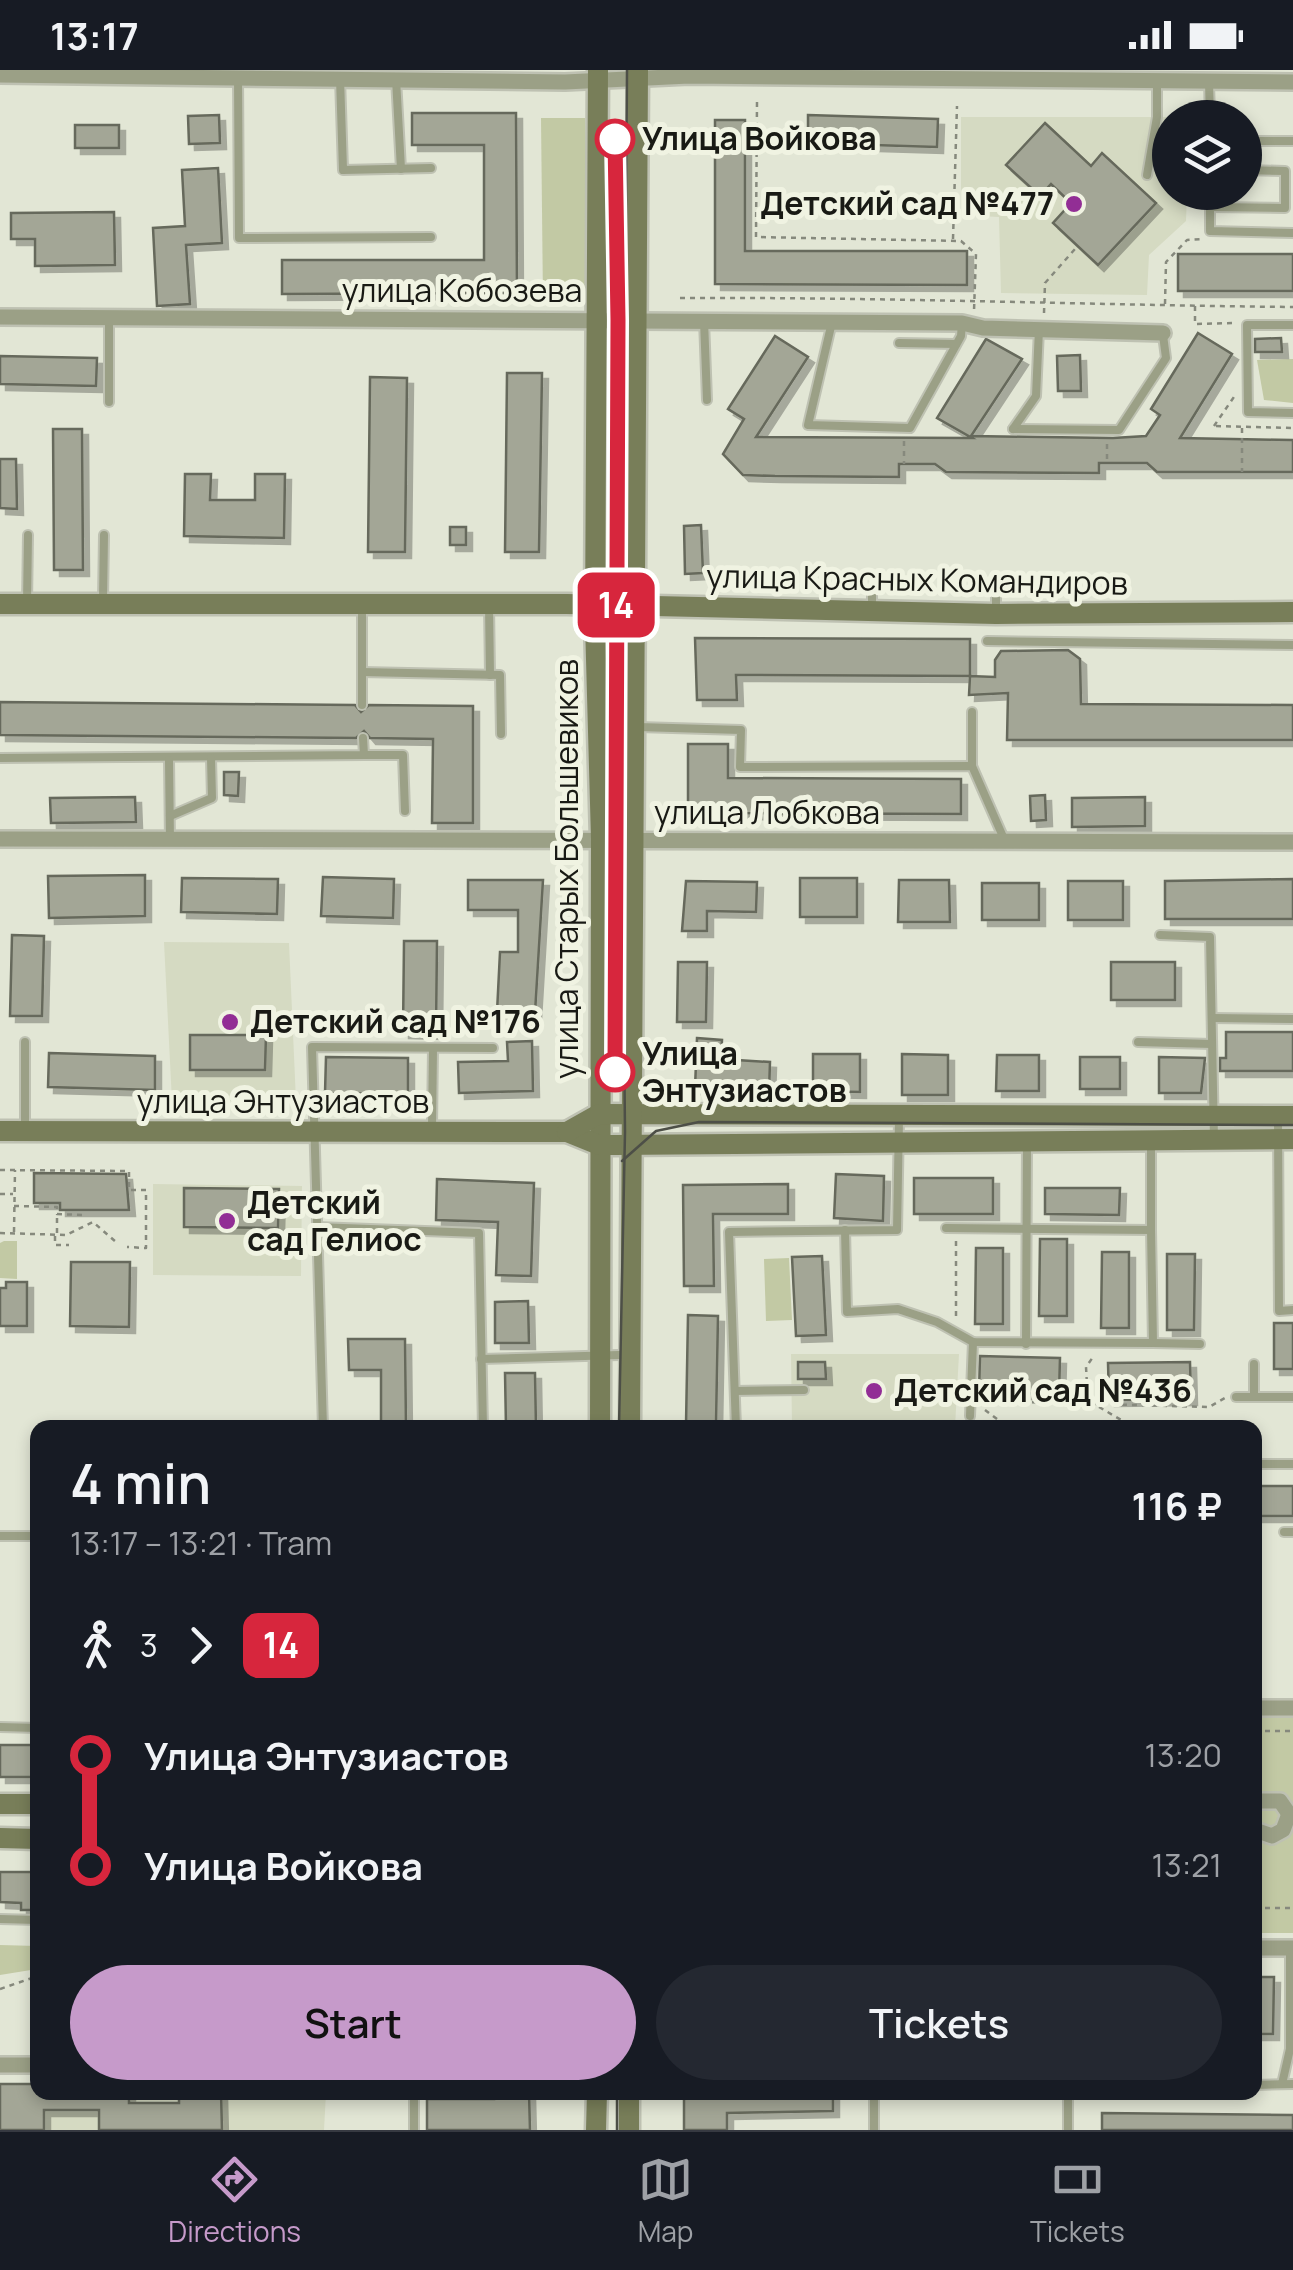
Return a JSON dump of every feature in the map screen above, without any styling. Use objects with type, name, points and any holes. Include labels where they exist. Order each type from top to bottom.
[{"type":"street","points":[[0,76],[364,75],[396,80],[638,74],[1069,75],[1157,82],[1293,82]]},
{"type":"street","name":"улица Старых Большевиков","points":[[630,1420],[638,605],[638,74]]},
{"type":"street","name":"улица Старых Большевиков","points":[[598,76],[595,604],[600,839],[599,1144],[610,1356],[601,1420]]},
{"type":"street","name":"улица Кобозева","points":[[0,317],[832,322],[968,317],[1039,330],[1162,333]]},
{"type":"street","name":"улица Красных Командиров","points":[[0,604],[638,605],[872,599],[996,614],[1293,612]]},
{"type":"street","name":"улица Лобкова","points":[[0,839],[1293,842]]},
{"type":"street","points":[[567,1132],[599,1114],[1286,1116]]},
{"type":"street","name":"улица Энтузиастов","points":[[0,1132],[567,1132]]},
{"type":"street","points":[[567,1132],[599,1144],[1286,1139]]},
{"type":"street","points":[[1262,1708],[1293,1708]]},
{"type":"street","points":[[1262,1800],[1280,1801],[1291,1814],[1283,1830],[1272,1836],[1262,1832]]},
{"type":"street","points":[[0,1804],[30,1804]]},
{"type":"street","points":[[0,1838],[30,1838]]},
{"type":"street","points":[[1262,1948],[1292,1948]]},
{"type":"street","points":[[0,2065],[30,2066]]},
{"type":"street","points":[[596,2130],[597,2100]]},
{"type":"street","points":[[629,2100],[629,2130]]},
{"type":"lane","points":[[238,76],[239,238],[431,236]]},
{"type":"lane","points":[[340,78],[343,170],[432,168]]},
{"type":"lane","points":[[396,80],[401,169]]},
{"type":"lane","points":[[1146,174],[1157,117],[1157,82]]},
{"type":"lane","points":[[1209,82],[1210,100]]},
{"type":"lane","points":[[1262,140],[1293,141]]},
{"type":"lane","points":[[1262,170],[1285,171],[1286,208],[1262,208]]},
{"type":"lane","points":[[1210,210],[1210,232],[1293,233]]},
{"type":"lane","points":[[832,322],[808,424],[910,428],[968,317]]},
{"type":"lane","points":[[109,319],[109,402]]},
{"type":"lane","points":[[704,320],[707,400]]},
{"type":"lane","points":[[1293,325],[1247,325],[1248,412],[1293,413]]},
{"type":"lane","points":[[1039,330],[1036,396],[1013,429],[1118,430],[1166,358],[1162,333]]},
{"type":"lane","points":[[899,342],[956,344]]},
{"type":"lane","points":[[27,604],[28,534]]},
{"type":"lane","points":[[103,604],[104,534]]},
{"type":"lane","points":[[996,584],[996,614]]},
{"type":"lane","points":[[362,604],[362,705]]},
{"type":"lane","points":[[488,604],[490,675]]},
{"type":"lane","points":[[1046,642],[1048,614]]},
{"type":"lane","points":[[988,641],[1293,645]]},
{"type":"lane","points":[[362,672],[500,675],[501,734]]},
{"type":"lane","points":[[972,712],[972,766],[1005,842]]},
{"type":"lane","points":[[634,727],[741,730],[740,767],[972,766]]},
{"type":"lane","points":[[363,738],[364,755]]},
{"type":"lane","points":[[0,758],[169,760],[403,755],[404,812]]},
{"type":"lane","points":[[170,816],[212,798],[211,758]]},
{"type":"lane","points":[[169,760],[170,842]]},
{"type":"lane","points":[[1160,935],[1210,937],[1214,1139]]},
{"type":"lane","points":[[1212,1018],[1293,1018]]},
{"type":"lane","points":[[25,1042],[25,1132]]},
{"type":"lane","points":[[1138,1042],[1212,1044]]},
{"type":"lane","points":[[323,1420],[312,1047],[493,1048]]},
{"type":"lane","points":[[432,1132],[434,1048]]},
{"type":"lane","points":[[736,1420],[729,1232],[898,1230],[900,1115]]},
{"type":"lane","points":[[1280,1323],[1286,1116]]},
{"type":"lane","points":[[1151,1139],[1152,1343]]},
{"type":"lane","points":[[1026,1344],[1027,1140]]},
{"type":"lane","points":[[316,1227],[479,1232],[482,1420]]},
{"type":"lane","points":[[951,1228],[1151,1230]]},
{"type":"lane","points":[[845,1230],[847,1312],[898,1309],[973,1342],[1200,1344]]},
{"type":"lane","points":[[1280,1310],[1293,1310]]},
{"type":"lane","points":[[970,1416],[973,1342]]},
{"type":"lane","points":[[481,1358],[610,1356]]},
{"type":"lane","points":[[1254,1364],[1254,1397]]},
{"type":"lane","points":[[734,1391],[804,1390]]},
{"type":"lane","points":[[1236,1396],[1293,1397]]},
{"type":"lane","points":[[1262,1464],[1293,1464]]},
{"type":"lane","points":[[0,1536],[30,1536]]},
{"type":"lane","points":[[0,1728],[30,1728]]},
{"type":"lane","points":[[0,1920],[30,1920]]},
{"type":"lane","points":[[1282,2084],[1292,2048],[1292,1948]]},
{"type":"lane","points":[[1262,2084],[1293,2084]]},
{"type":"lane","points":[[414,2100],[414,2130]]},
{"type":"lane","points":[[874,2100],[874,2130]]},
{"type":"lane","points":[[1068,2100],[1068,2130]]},
{"type":"path","points":[[757,102],[756,237],[954,240],[972,246],[976,254],[975,304],[968,317]]},
{"type":"path","points":[[954,240],[957,106]]},
{"type":"path","points":[[1165,304],[1166,262],[1188,240],[1201,239]]},
{"type":"path","points":[[1044,302],[1045,284],[1075,249]]},
{"type":"path","points":[[680,298],[907,297],[975,304],[1293,307]]},
{"type":"path","points":[[1195,306],[1196,324],[1239,323]]},
{"type":"path","points":[[1240,386],[1214,426],[1293,428]]},
{"type":"path","points":[[1242,427],[1242,472]]},
{"type":"path","points":[[1107,436],[1107,462]]},
{"type":"path","points":[[904,450],[904,464]]},
{"type":"path","points":[[0,1170],[129,1171],[129,1190],[146,1190],[146,1248],[127,1248]]},
{"type":"path","points":[[14,1233],[15,1170]]},
{"type":"path","points":[[0,1194],[14,1194]]},
{"type":"path","points":[[14,1206],[57,1207],[55,1245],[69,1245]]},
{"type":"path","points":[[57,1214],[83,1214]]},
{"type":"path","points":[[0,1233],[56,1235],[94,1222],[116,1242]]},
{"type":"path","points":[[951,1228],[956,1332]]},
{"type":"path","points":[[1086,1366],[1088,1403]]},
{"type":"path","points":[[1098,1406],[1209,1407],[1218,1398],[1236,1396]]},
{"type":"path","points":[[971,1401],[1088,1403],[1122,1420]]},
{"type":"path","points":[[971,1401],[998,1420]]},
{"type":"path","points":[[1262,1730],[1293,1731]]},
{"type":"path","points":[[1262,1908],[1293,1908]]},
{"type":"path","points":[[0,1989],[30,1979]]},
{"type":"shaded area","name":"Детский сад №477","points":[[961,117],[1152,117],[1152,210],[1186,210],[1186,221],[1149,255],[1147,295],[1001,293],[999,217],[961,215]]},
{"type":"shaded area","points":[[541,118],[585,118],[589,302],[543,302]]},
{"type":"shaded area","points":[[1293,359],[1293,403],[1264,400],[1257,360]]},
{"type":"shaded area","name":"Детский сад №176","points":[[164,942],[289,943],[296,1101],[172,1101]]},
{"type":"shaded area","name":"Детский сад Гелиос","points":[[153,1184],[302,1186],[301,1276],[153,1275]]},
{"type":"shaded area","points":[[17,1241],[17,1279],[0,1278],[0,1243]]},
{"type":"shaded area","points":[[789,1258],[792,1320],[766,1321],[764,1259]]},
{"type":"shaded area","name":"Детский сад №436","points":[[791,1354],[959,1354],[955,1420],[792,1420]]},
{"type":"shaded area","points":[[1262,1718],[1293,1718],[1293,1933],[1262,1933]]},
{"type":"shaded area","points":[[0,1945],[30,1946],[30,1970],[0,1975]]},
{"type":"shaded area","points":[[0,2087],[30,2091],[30,2100],[203,2100],[204,2130],[0,2130]]},
{"type":"shaded area","points":[[213,2100],[326,2100],[324,2130],[214,2130]]},
{"type":"building","points":[[412,113],[516,113],[517,293],[282,294],[282,260],[484,260],[484,145],[412,145]]},
{"type":"building","points":[[219,115],[220,143],[189,144],[188,116]]},
{"type":"building","points":[[808,115],[938,119],[937,147],[808,143]]},
{"type":"building","points":[[715,120],[745,120],[745,251],[967,251],[967,285],[715,284]]},
{"type":"building","points":[[1045,123],[1091,166],[1102,153],[1152,199],[1152,207],[1098,265],[1053,223],[1071,203],[1051,184],[1040,196],[1006,165]]},
{"type":"building","points":[[75,125],[119,125],[119,148],[75,148]]},
{"type":"building","points":[[218,168],[222,243],[186,245],[190,304],[157,306],[153,228],[185,226],[182,170]]},
{"type":"building","points":[[114,212],[115,265],[35,266],[35,239],[11,239],[11,213]]},
{"type":"building","points":[[1178,254],[1293,254],[1293,291],[1178,291]]},
{"type":"building","points":[[1198,333],[1232,354],[1180,438],[1293,440],[1293,472],[1157,472],[1147,463],[1099,463],[1099,473],[946,472],[935,464],[899,464],[899,477],[743,475],[723,454],[744,419],[728,409],[775,336],[808,357],[756,437],[972,438],[937,418],[986,339],[1022,359],[971,436],[1113,438],[1146,436],[1160,415],[1151,409]]},
{"type":"building","points":[[1281,338],[1282,352],[1255,352],[1255,339]]},
{"type":"building","points":[[1080,355],[1081,391],[1058,391],[1057,356]]},
{"type":"building","points":[[0,356],[97,358],[96,386],[0,384]]},
{"type":"building","points":[[507,373],[542,373],[539,552],[505,552]]},
{"type":"building","points":[[370,377],[407,378],[405,552],[368,552]]},
{"type":"building","points":[[53,429],[82,429],[83,570],[54,570]]},
{"type":"building","points":[[0,459],[16,459],[17,509],[0,508]]},
{"type":"building","points":[[185,474],[211,474],[210,500],[255,500],[255,474],[285,474],[284,538],[184,536]]},
{"type":"building","points":[[701,525],[703,573],[685,574],[684,526]]},
{"type":"building","points":[[450,527],[466,527],[466,545],[450,545]]},
{"type":"building","points":[[695,638],[970,639],[970,676],[736,675],[737,700],[697,700]]},
{"type":"building","points":[[1068,650],[1080,659],[1081,704],[1293,705],[1293,740],[1007,740],[1008,693],[969,695],[970,676],[995,677],[995,660],[1001,651]]},
{"type":"building","points":[[0,702],[355,705],[361,712],[369,705],[473,706],[473,823],[432,823],[433,739],[370,738],[364,731],[356,738],[0,735]]},
{"type":"building","points":[[688,744],[728,744],[728,778],[961,779],[961,814],[688,813]]},
{"type":"building","points":[[224,772],[239,772],[238,796],[224,795]]},
{"type":"building","points":[[1045,795],[1046,820],[1031,821],[1030,796]]},
{"type":"building","points":[[135,797],[136,822],[51,823],[50,798]]},
{"type":"building","points":[[1145,797],[1145,826],[1072,827],[1072,798]]},
{"type":"building","points":[[145,875],[145,916],[49,918],[48,876]]},
{"type":"building","points":[[323,877],[394,879],[393,918],[321,916]]},
{"type":"building","points":[[182,878],[278,879],[277,914],[181,912]]},
{"type":"building","points":[[800,878],[857,878],[857,917],[800,917]]},
{"type":"building","points":[[1293,879],[1293,919],[1165,919],[1165,881]]},
{"type":"building","points":[[468,880],[543,880],[535,1013],[497,1012],[500,952],[518,952],[518,910],[468,910]]},
{"type":"building","points":[[899,880],[949,880],[950,922],[898,922]]},
{"type":"building","points":[[686,881],[757,882],[756,912],[707,911],[707,931],[682,931]]},
{"type":"building","points":[[1068,881],[1123,881],[1123,920],[1068,920]]},
{"type":"building","points":[[982,883],[1039,883],[1039,920],[982,920]]},
{"type":"building","points":[[12,935],[44,936],[42,1016],[10,1016]]},
{"type":"building","points":[[404,941],[437,941],[436,1033],[403,1032]]},
{"type":"building","points":[[678,962],[707,962],[706,1022],[677,1022]]},
{"type":"building","points":[[1111,962],[1175,962],[1175,1000],[1111,1000]]},
{"type":"building","points":[[1226,1032],[1293,1032],[1293,1071],[1220,1071],[1220,1058],[1226,1058]]},
{"type":"building","points":[[190,1035],[266,1035],[265,1070],[190,1070]]},
{"type":"building","points":[[697,1038],[722,1040],[721,1059],[770,1062],[769,1092],[695,1088]]},
{"type":"building","points":[[532,1041],[533,1091],[459,1093],[458,1062],[508,1061],[507,1042]]},
{"type":"building","points":[[49,1053],[155,1056],[155,1090],[48,1087]]},
{"type":"building","points":[[813,1054],[860,1054],[860,1092],[813,1091]]},
{"type":"building","points":[[902,1054],[948,1055],[948,1095],[902,1095]]},
{"type":"building","points":[[997,1055],[1039,1055],[1039,1091],[996,1091]]},
{"type":"building","points":[[326,1057],[408,1058],[408,1094],[325,1093]]},
{"type":"building","points":[[1080,1057],[1120,1057],[1120,1089],[1080,1089]]},
{"type":"building","points":[[1159,1057],[1205,1058],[1201,1093],[1159,1093]]},
{"type":"building","points":[[34,1173],[126,1174],[129,1210],[60,1210],[60,1203],[34,1203]]},
{"type":"building","points":[[836,1174],[884,1176],[883,1221],[834,1218]]},
{"type":"building","points":[[914,1178],[993,1178],[993,1214],[914,1214]]},
{"type":"building","points":[[437,1179],[534,1183],[531,1276],[496,1275],[498,1222],[436,1220]]},
{"type":"building","points":[[788,1184],[788,1214],[713,1214],[714,1286],[684,1286],[683,1185]]},
{"type":"building","points":[[184,1188],[279,1189],[278,1228],[184,1227]]},
{"type":"building","points":[[1045,1188],[1120,1188],[1119,1215],[1045,1214]]},
{"type":"building","points":[[1040,1239],[1067,1239],[1067,1316],[1039,1316]]},
{"type":"building","points":[[976,1248],[1003,1248],[1003,1324],[975,1324]]},
{"type":"building","points":[[1102,1252],[1129,1252],[1129,1328],[1101,1328]]},
{"type":"building","points":[[1167,1254],[1195,1254],[1194,1330],[1167,1330]]},
{"type":"building","points":[[822,1256],[826,1335],[796,1336],[792,1257]]},
{"type":"building","points":[[71,1262],[130,1262],[129,1327],[70,1326]]},
{"type":"building","points":[[6,1282],[27,1282],[27,1326],[0,1326],[0,1288],[6,1288]]},
{"type":"building","points":[[528,1301],[529,1343],[495,1343],[495,1302]]},
{"type":"building","points":[[688,1315],[718,1316],[716,1420],[686,1420]]},
{"type":"building","points":[[1274,1323],[1293,1323],[1293,1369],[1274,1369]]},
{"type":"building","points":[[348,1339],[405,1339],[406,1420],[381,1420],[381,1370],[349,1370]]},
{"type":"building","points":[[980,1356],[1060,1358],[1059,1394],[979,1392]]},
{"type":"building","points":[[798,1362],[825,1362],[826,1379],[798,1379]]},
{"type":"building","points":[[1190,1362],[1191,1399],[1109,1400],[1108,1363]]},
{"type":"building","points":[[505,1373],[535,1373],[536,1420],[506,1420]]},
{"type":"building","points":[[1262,1486],[1293,1486],[1293,1516],[1262,1516]]},
{"type":"building","points":[[0,1745],[30,1745],[30,1777],[0,1777]]},
{"type":"building","points":[[0,1872],[30,1872],[30,1910],[21,1910],[21,1903],[0,1902]]},
{"type":"building","points":[[1262,1977],[1274,1977],[1273,2034],[1262,2034]]},
{"type":"building","points":[[0,2084],[30,2084],[30,2100],[221,2100],[222,2130],[99,2130],[99,2110],[44,2110],[44,2130],[0,2130]]},
{"type":"building","points":[[427,2100],[529,2100],[530,2130],[427,2130]]},
{"type":"building","points":[[684,2100],[833,2100],[833,2111],[727,2113],[727,2130],[684,2130]]},
{"type":"building","points":[[1102,2113],[1293,2115],[1293,2130],[1102,2130]]},
{"type":"tram line","points":[[619,1420],[625,1132],[622,839],[627,70]]},
{"type":"tram line","name":"14","points":[[615,139],[615,1072]]},
{"type":"tram line","points":[[622,1161],[656,1131],[699,1122],[1293,1125]]},
{"type":"tram line","points":[[617,2100],[617,2130]]},
{"type":"place","name":"Улица Войкова","points":[[615,139]]},
{"type":"place","name":"Детский сад №477","points":[[1074,204]]},
{"type":"place","name":"Детский сад №176","points":[[230,1022]]},
{"type":"place","name":"Улица Энтузиастов","points":[[615,1072]]},
{"type":"place","name":"Детский сад Гелиос","points":[[227,1221]]},
{"type":"place","name":"Детский сад №436","points":[[874,1391]]}]
